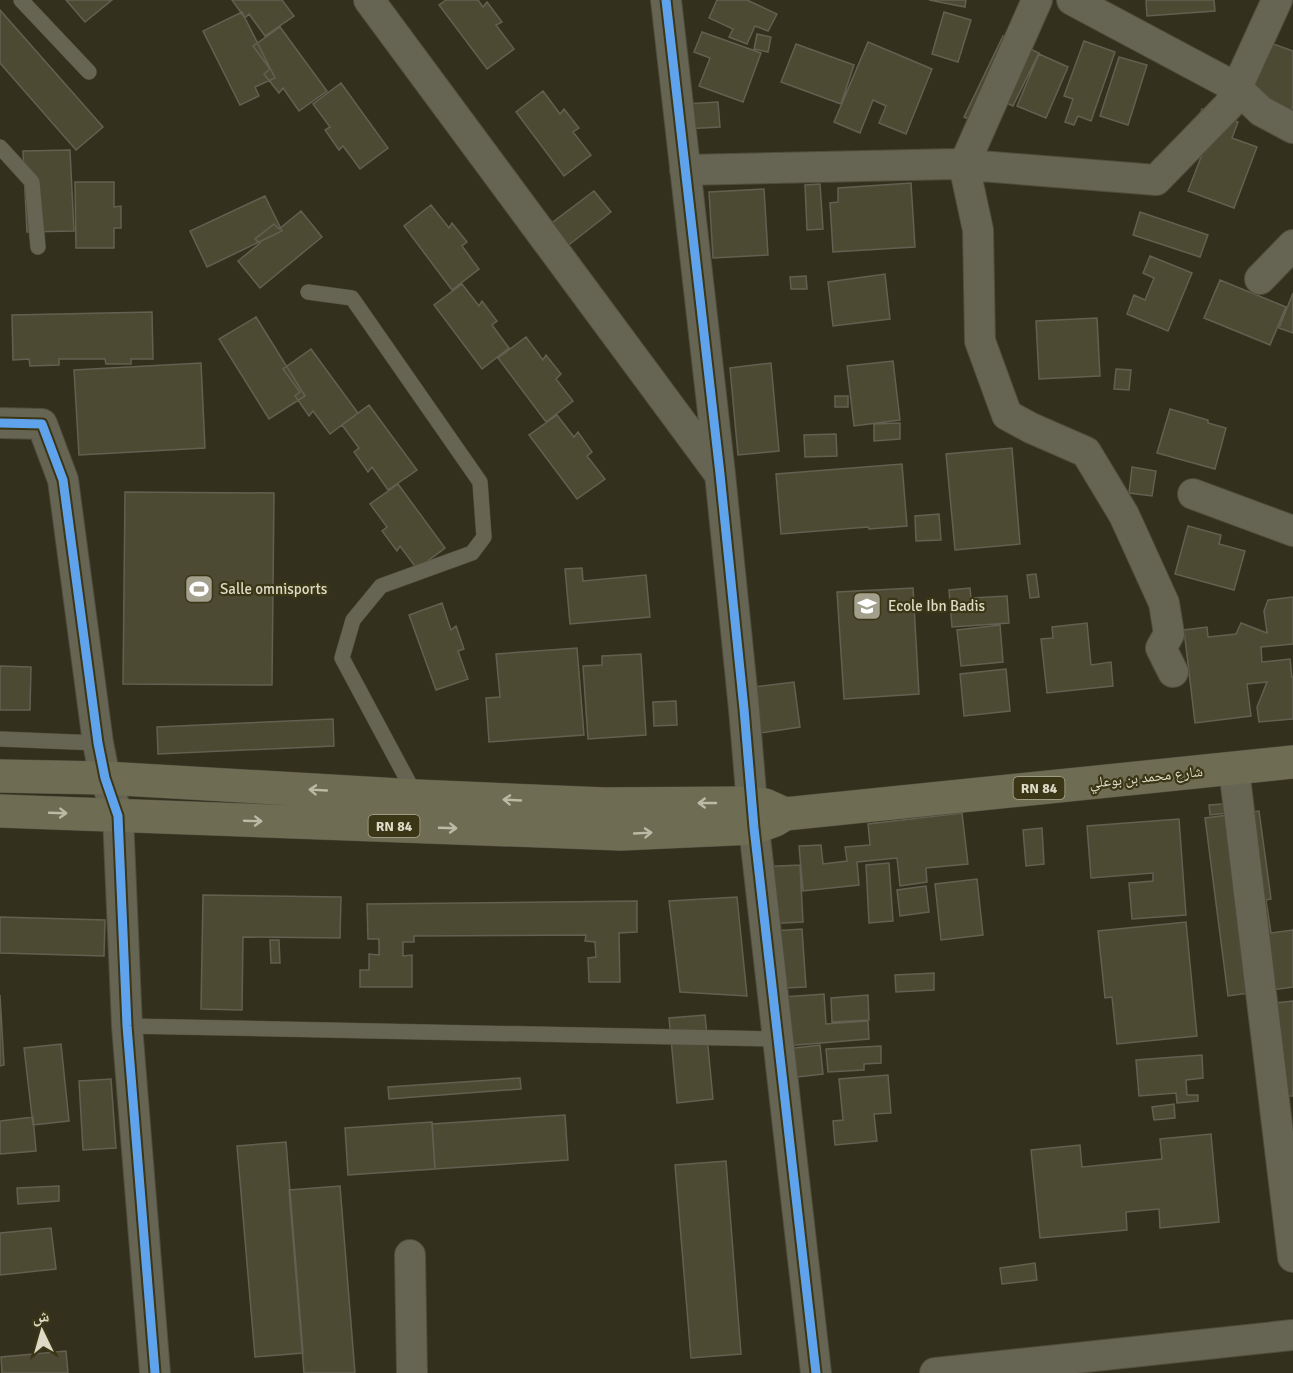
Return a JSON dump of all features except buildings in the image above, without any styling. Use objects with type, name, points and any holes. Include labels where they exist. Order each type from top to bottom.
[{"type":"main road","name":"شارع محمد بن بوعلي","points":[[753,816],[765,805],[785,814],[1293,762]]},
{"type":"main road","name":"RN 84","points":[[0,776],[105,778],[604,804],[753,816]]},
{"type":"main road","name":"RN 84","points":[[0,811],[621,834],[753,816]]},
{"type":"street","points":[[369,0],[720,474]]},
{"type":"street","points":[[666,0],[720,474],[753,816],[816,1373]]},
{"type":"street","points":[[1037,0],[964,165],[978,230],[980,342],[1007,415],[1086,452],[1124,515],[1164,603],[1169,634],[1161,648],[1173,672]]},
{"type":"street","points":[[1072,0],[1237,88],[1261,111],[1293,128]]},
{"type":"street","points":[[685,170],[964,165],[1156,180],[1229,105],[1280,14]]},
{"type":"street","points":[[0,423],[42,423],[63,480],[98,743],[105,778],[118,816],[127,1026],[155,1373]]},
{"type":"street","points":[[1193,494],[1293,531]]},
{"type":"street","points":[[1234,769],[1293,1257]]},
{"type":"street","points":[[410,1255],[412,1373]]},
{"type":"street","points":[[935,1373],[1141,1362],[1293,1335]]},
{"type":"lane","points":[[21,0],[89,72]]},
{"type":"lane","points":[[0,147],[32,182],[38,246]]},
{"type":"lane","points":[[308,292],[352,298],[480,482],[484,537],[472,553],[381,586],[353,620],[342,658],[416,796]]},
{"type":"lane","points":[[0,739],[98,743]]},
{"type":"lane","points":[[127,1026],[778,1039]]},
{"type":"cycle path","points":[[666,0],[720,474],[754,828],[816,1373]]},
{"type":"cycle path","points":[[0,423],[42,424],[63,480],[98,743],[105,778],[118,816],[127,1026],[155,1373]]},
{"type":"place","name":"Salle omnisports","points":[[199,589]]},
{"type":"place","name":"Ecole Ibn Badis","points":[[867,606]]}]
